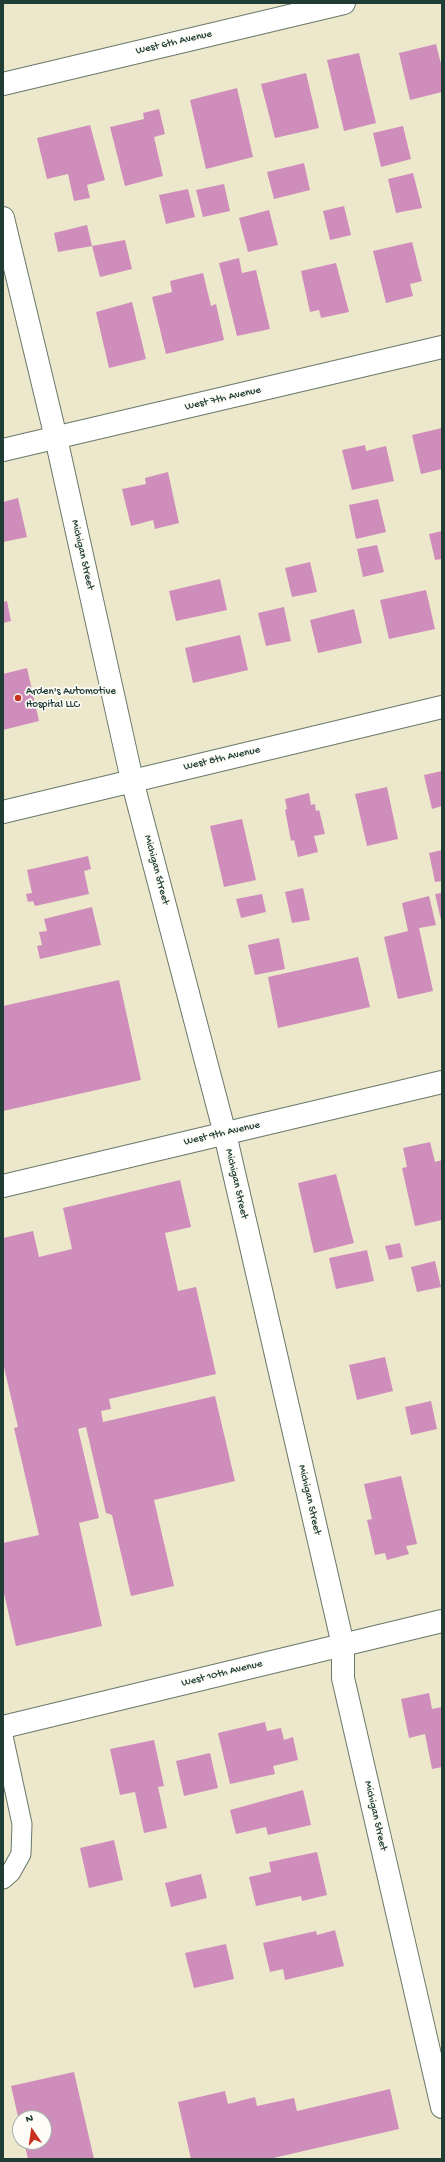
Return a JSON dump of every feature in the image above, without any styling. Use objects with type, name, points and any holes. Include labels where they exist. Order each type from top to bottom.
[{"type":"street","name":"West 6th Avenue","points":[[3,84],[344,3]]},
{"type":"street","name":"Michigan Street","points":[[3,218],[56,438],[132,780],[224,1134],[343,1645],[343,1678],[442,2107]]},
{"type":"street","name":"West 7th Avenue","points":[[3,450],[442,347]]},
{"type":"street","name":"West 8th Avenue","points":[[3,812],[442,707]]},
{"type":"street","name":"West 9th Avenue","points":[[3,1186],[442,1082]]},
{"type":"street","name":"West 10th Avenue","points":[[3,1727],[442,1622]]},
{"type":"lane","points":[[3,1736],[22,1824],[21,1854],[11,1872],[3,1879]]},
{"type":"building","points":[[436,44],[442,68],[442,92],[410,100],[399,53]]},
{"type":"building","points":[[359,53],[376,123],[344,131],[327,60]]},
{"type":"building","points":[[306,73],[319,128],[275,138],[261,84]]},
{"type":"building","points":[[237,88],[253,157],[206,169],[190,100]]},
{"type":"building","points":[[159,109],[165,134],[154,137],[163,176],[125,186],[110,127],[144,119],[143,113]]},
{"type":"building","points":[[90,125],[105,180],[87,185],[90,198],[74,201],[68,174],[47,179],[37,138]]},
{"type":"building","points":[[403,126],[411,159],[381,167],[373,133]]},
{"type":"building","points":[[304,163],[310,190],[274,199],[267,172]]},
{"type":"building","points":[[413,173],[422,208],[396,213],[388,179]]},
{"type":"building","points":[[224,184],[230,211],[203,217],[196,190]]},
{"type":"building","points":[[188,189],[195,217],[166,224],[159,195]]},
{"type":"building","points":[[344,206],[351,235],[330,240],[323,211]]},
{"type":"building","points":[[269,210],[278,245],[248,252],[239,218]]},
{"type":"building","points":[[87,225],[92,246],[58,252],[54,233]]},
{"type":"building","points":[[125,240],[132,269],[100,277],[92,246]]},
{"type":"building","points":[[412,242],[422,281],[410,284],[413,296],[386,303],[373,251]]},
{"type":"building","points":[[239,258],[242,273],[256,270],[270,329],[237,336],[219,263]]},
{"type":"building","points":[[336,263],[349,312],[321,318],[319,310],[310,312],[301,271]]},
{"type":"building","points":[[203,273],[211,306],[216,304],[224,340],[166,354],[152,297],[172,292],[170,281]]},
{"type":"building","points":[[132,302],[146,359],[109,368],[96,312]]},
{"type":"building","points":[[442,428],[442,469],[421,474],[412,435]]},
{"type":"building","points":[[365,445],[366,451],[386,446],[394,481],[352,490],[342,450]]},
{"type":"building","points":[[168,472],[179,523],[155,529],[153,520],[131,526],[122,489],[146,484],[145,478]]},
{"type":"building","points":[[18,498],[27,537],[3,542],[3,502]]},
{"type":"building","points":[[378,499],[386,532],[356,539],[349,505]]},
{"type":"building","points":[[442,531],[442,559],[435,560],[429,534]]},
{"type":"building","points":[[377,545],[384,572],[363,577],[357,549]]},
{"type":"building","points":[[310,562],[317,592],[292,597],[285,568]]},
{"type":"building","points":[[220,579],[227,610],[176,621],[169,591]]},
{"type":"building","points":[[426,590],[435,629],[389,639],[380,600]]},
{"type":"building","points":[[7,601],[11,621],[3,623],[3,602]]},
{"type":"building","points":[[284,607],[291,641],[266,646],[258,613]]},
{"type":"building","points":[[354,609],[362,643],[318,653],[310,620]]},
{"type":"building","points":[[240,635],[248,670],[193,683],[185,648]]},
{"type":"building","name":"Arden's Automotive Hospital LLC","points":[[27,668],[39,721],[3,730],[3,674]]},
{"type":"building","points":[[442,771],[442,806],[432,809],[424,775]]},
{"type":"building","points":[[387,787],[398,839],[367,846],[355,794]]},
{"type":"building","points":[[309,793],[311,805],[315,804],[316,811],[319,810],[325,834],[314,836],[318,852],[298,857],[294,840],[291,841],[285,810],[287,809],[285,799]]},
{"type":"building","points":[[242,819],[256,880],[224,887],[210,826]]},
{"type":"building","points":[[442,850],[442,881],[435,882],[429,853]]},
{"type":"building","points":[[88,856],[91,869],[84,871],[89,894],[35,906],[33,901],[28,902],[26,894],[32,893],[27,870]]},
{"type":"building","points":[[303,888],[310,920],[292,923],[285,892]]},
{"type":"building","points":[[442,893],[442,920],[441,920],[435,894]]},
{"type":"building","points":[[262,894],[266,912],[241,918],[236,899]]},
{"type":"building","points":[[429,896],[436,925],[419,928],[433,991],[398,999],[384,937],[408,931],[402,903]]},
{"type":"building","points":[[92,907],[101,945],[40,959],[37,946],[42,945],[39,932],[47,931],[44,919]]},
{"type":"building","points":[[279,938],[285,969],[255,975],[248,945]]},
{"type":"building","points":[[358,957],[370,1007],[278,1028],[268,977]]},
{"type":"building","points":[[119,980],[141,1080],[3,1111],[3,1006]]},
{"type":"building","points":[[430,1142],[435,1162],[442,1160],[442,1220],[415,1226],[402,1168],[407,1167],[403,1148]]},
{"type":"building","points":[[336,1174],[354,1243],[314,1253],[298,1183]]},
{"type":"building","points":[[180,1180],[191,1227],[165,1233],[178,1291],[196,1287],[216,1374],[109,1399],[111,1409],[101,1411],[103,1422],[215,1396],[235,1481],[154,1500],[174,1586],[131,1596],[112,1515],[106,1513],[86,1427],[78,1429],[99,1518],[79,1523],[102,1626],[16,1646],[3,1589],[3,1543],[39,1535],[14,1428],[18,1427],[3,1363],[3,1238],[33,1231],[39,1257],[72,1249],[63,1208]]},
{"type":"building","points":[[400,1243],[403,1257],[389,1260],[385,1246]]},
{"type":"building","points":[[367,1250],[374,1281],[336,1289],[329,1258]]},
{"type":"building","points":[[435,1261],[441,1287],[417,1292],[411,1267]]},
{"type":"building","points":[[385,1357],[393,1391],[357,1400],[349,1365]]},
{"type":"building","points":[[431,1401],[437,1429],[411,1435],[405,1407]]},
{"type":"building","points":[[401,1476],[417,1544],[406,1546],[409,1554],[387,1560],[385,1553],[375,1555],[367,1520],[372,1519],[364,1484]]},
{"type":"building","points":[[429,1693],[432,1709],[442,1707],[442,1767],[432,1769],[425,1734],[409,1738],[401,1699]]},
{"type":"building","points":[[265,1722],[267,1731],[281,1728],[284,1740],[293,1737],[298,1760],[273,1766],[275,1774],[230,1784],[218,1733]]},
{"type":"building","points":[[154,1740],[164,1786],[158,1787],[167,1828],[144,1833],[135,1792],[120,1795],[110,1749]]},
{"type":"building","points":[[210,1753],[218,1788],[184,1796],[176,1761]]},
{"type":"building","points":[[303,1790],[311,1825],[268,1835],[266,1827],[236,1834],[230,1810]]},
{"type":"building","points":[[114,1840],[123,1880],[89,1888],[80,1848]]},
{"type":"building","points":[[317,1852],[327,1895],[302,1901],[301,1896],[256,1906],[249,1877],[271,1872],[269,1862]]},
{"type":"building","points":[[201,1874],[207,1898],[171,1907],[165,1883]]},
{"type":"building","points":[[335,1930],[344,1966],[285,1980],[283,1969],[270,1972],[263,1943],[316,1931],[317,1935]]},
{"type":"building","points":[[226,1944],[234,1979],[194,1988],[185,1953]]},
{"type":"building","points":[[74,2072],[94,2159],[28,2159],[26,2150],[52,2150],[52,2110],[16,2110],[11,2086]]},
{"type":"building","points":[[390,2089],[399,2129],[269,2159],[191,2159],[178,2102],[225,2091],[228,2104],[255,2097],[257,2106],[294,2098],[297,2111]]},
{"type":"place","name":"Arden's Automotive Hospital LLC","points":[[18,698]]}]
